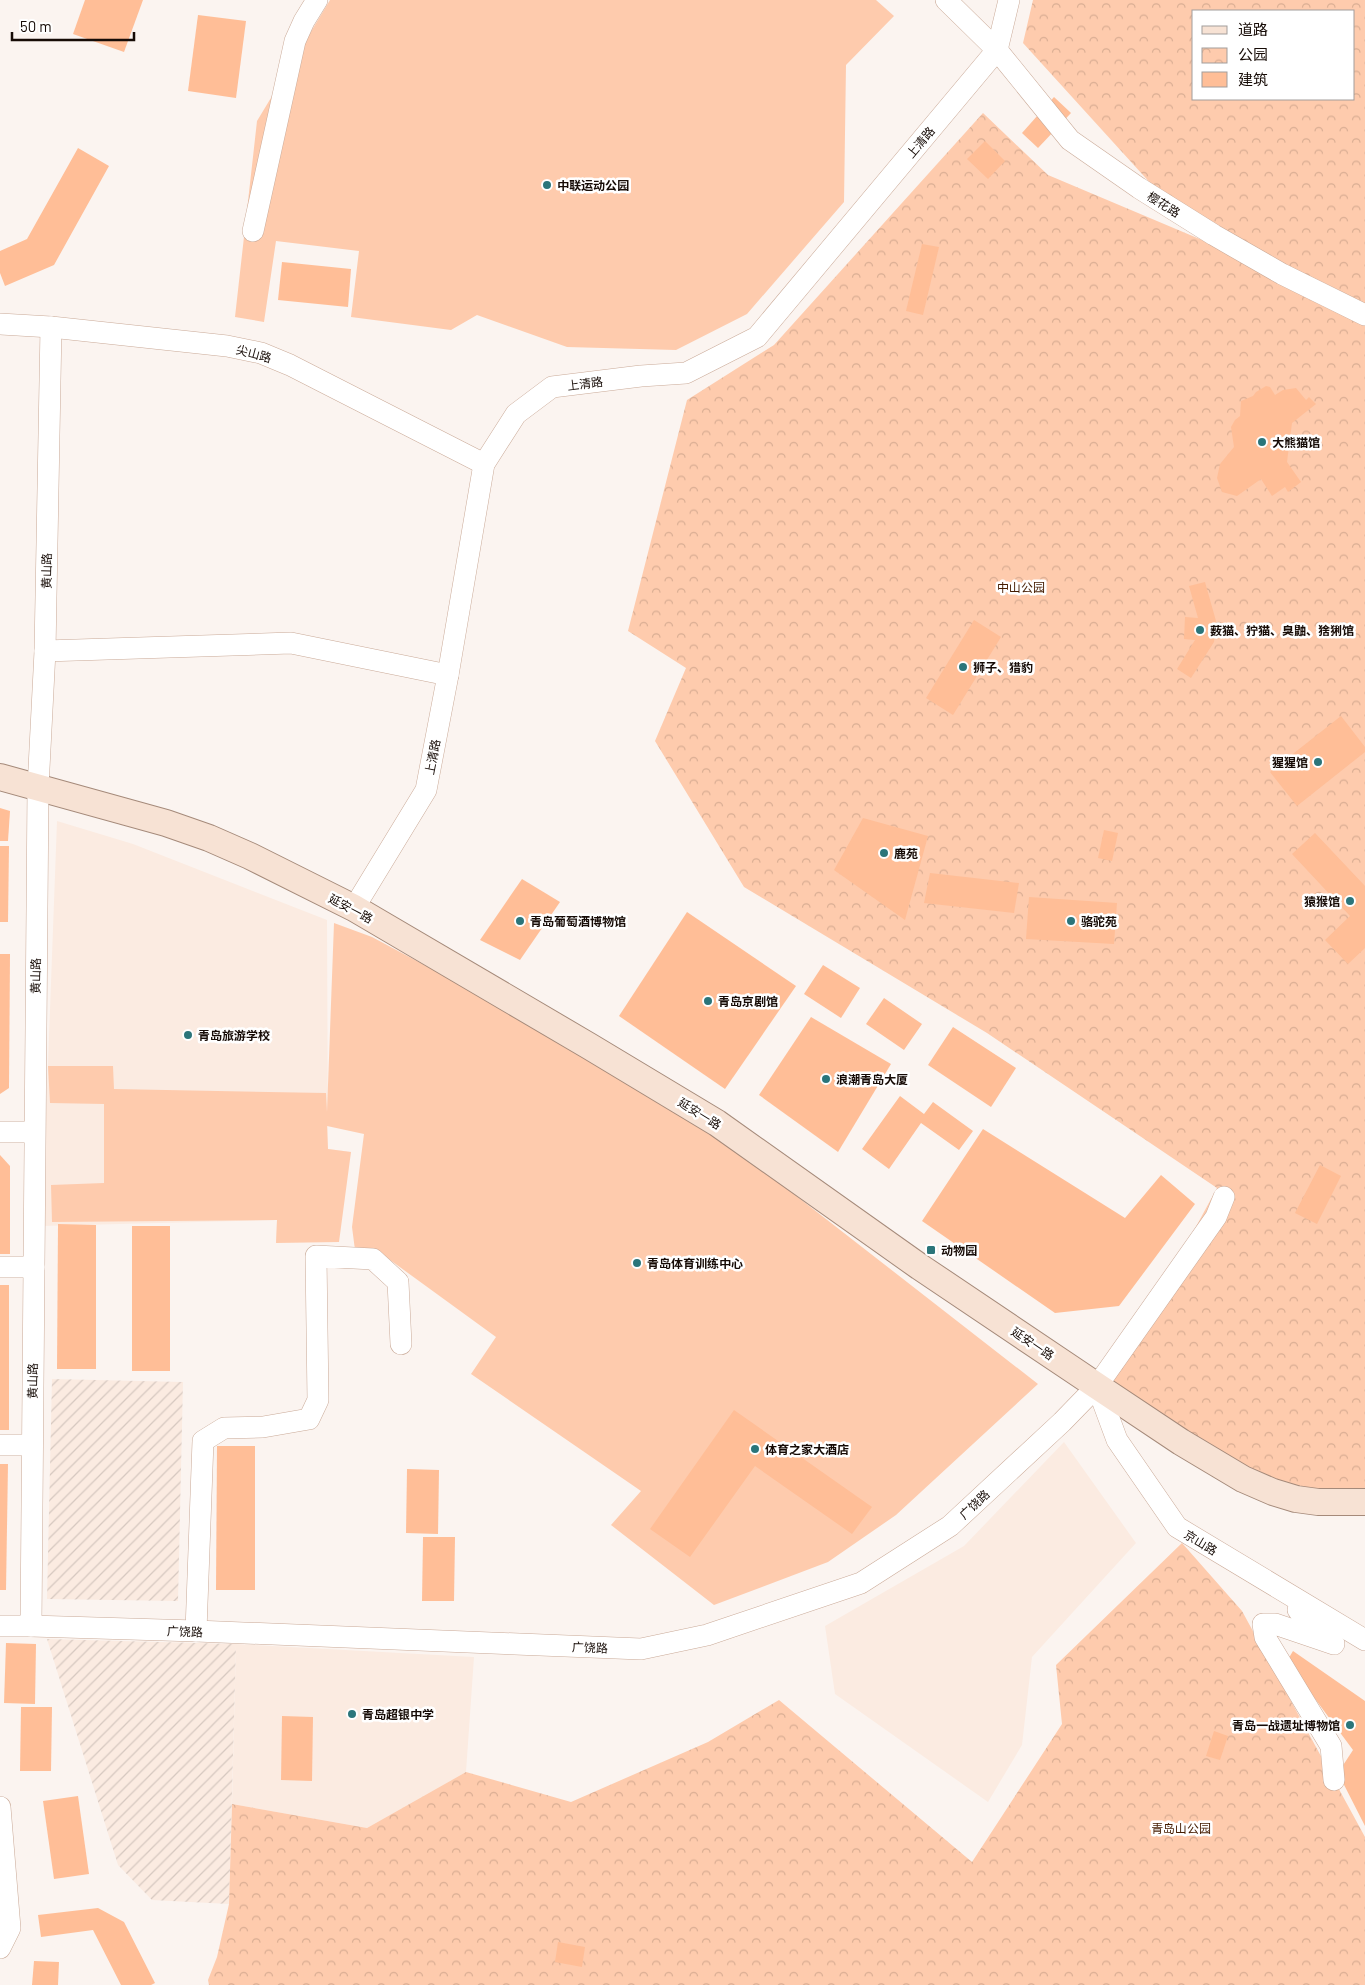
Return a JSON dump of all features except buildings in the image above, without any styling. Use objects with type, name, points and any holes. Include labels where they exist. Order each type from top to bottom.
[{"type":"main road","name":"延安一路","points":[[0,777],[166,823],[209,838],[250,856],[354,908],[590,1046],[717,1123],[912,1261],[1180,1442],[1243,1478],[1273,1492],[1318,1502],[1365,1502]]},
{"type":"street","points":[[253,231],[295,41],[304,21],[317,0]]},
{"type":"street","name":"樱花路","points":[[946,0],[997,50],[1070,140],[1139,188],[1214,235],[1282,274],[1365,316]]},
{"type":"street","name":"上清路","points":[[354,908],[426,790],[448,675],[484,464],[516,414],[552,387],[641,376],[686,373],[757,337],[997,50],[1009,0]]},
{"type":"street","name":"尖山路","points":[[0,324],[51,327],[227,346],[261,353],[290,364],[484,464]]},
{"type":"street","name":"黄山路","points":[[31,1626],[31,1445],[38,788],[45,651],[51,327]]},
{"type":"street","points":[[45,651],[291,643],[448,675]]},
{"type":"street","points":[[0,1132],[34,1132]]},
{"type":"street","name":"广饶路","points":[[0,1626],[196,1631],[641,1649],[707,1635],[862,1583],[950,1526],[1062,1422],[1097,1386],[1216,1217],[1224,1197]]},
{"type":"street","points":[[196,1631],[203,1441],[224,1428],[263,1428],[309,1418],[318,1400],[316,1256],[373,1259],[398,1282],[402,1344]]},
{"type":"street","points":[[0,1267],[34,1267]]},
{"type":"street","name":"京山路","points":[[1097,1386],[1117,1440],[1177,1528],[1365,1640]]},
{"type":"street","points":[[0,1445],[31,1445]]},
{"type":"street","points":[[1271,1583],[1334,1644],[1275,1624],[1263,1624],[1265,1637],[1331,1746],[1334,1780]]},
{"type":"street","points":[[0,1807],[10,1928],[0,1948]]},
{"type":"shaded area","name":"青岛旅游学校","points":[[57,821],[133,844],[327,920],[328,1149],[351,1152],[276,1243],[277,1220],[42,1226]]},
{"type":"shaded area","points":[[52,1379],[183,1382],[178,1601],[47,1599]]},
{"type":"shaded area","points":[[1064,1442],[1136,1543],[1032,1657],[1022,1745],[988,1802],[835,1694],[825,1626],[964,1546]]},
{"type":"shaded area","points":[[47,1639],[236,1644],[229,1904],[152,1900],[118,1865]]},
{"type":"shaded area","name":"青岛超银中学","points":[[236,1644],[474,1657],[466,1772],[367,1828],[232,1804]]},
{"type":"green space","name":"中联运动公园","points":[[330,0],[876,0],[894,16],[846,65],[844,202],[747,314],[676,350],[567,347],[477,315],[451,330],[351,317],[359,251],[276,241],[264,322],[235,317],[257,121]]},
{"type":"green space","name":"中山公园","points":[[1033,0],[1365,0],[1365,1510],[1254,1486],[1111,1383],[1217,1188],[987,1033],[744,887],[655,741],[686,668],[628,631],[687,400],[774,345],[983,113],[1048,175],[1202,240],[1023,43]]},
{"type":"green space","name":"青岛体育训练中心","points":[[334,923],[372,937],[514,1013],[713,1131],[1038,1384],[896,1515],[828,1562],[714,1605],[611,1525],[641,1491],[471,1374],[496,1337],[375,1249],[355,1250],[352,1227],[364,1134],[327,1126],[328,1149],[351,1152],[339,1242],[276,1243],[277,1220],[52,1222],[51,1185],[104,1183],[104,1104],[50,1103],[48,1066],[113,1066],[114,1089],[326,1093],[327,1112]]},
{"type":"green space","name":"青岛山公园","points":[[1182,1543],[1242,1611],[1365,1837],[1365,1985],[209,1985],[208,1980],[217,1957],[229,1904],[232,1804],[367,1828],[466,1772],[571,1802],[708,1742],[779,1700],[972,1862],[1062,1724],[1056,1665]]},
{"type":"place","name":"中联运动公园","points":[[547,185]]},
{"type":"place","name":"大熊猫馆","points":[[1262,442]]},
{"type":"place","name":"薮猫、狞猫、臭鼬、猞猁馆","points":[[1200,630]]},
{"type":"place","name":"狮子、猎豹","points":[[963,667]]},
{"type":"place","name":"猩猩馆","points":[[1318,762]]},
{"type":"place","name":"鹿苑","points":[[884,853]]},
{"type":"place","name":"猿猴馆","points":[[1350,901]]},
{"type":"place","name":"青岛葡萄酒博物馆","points":[[520,921]]},
{"type":"place","name":"骆驼苑","points":[[1071,921]]},
{"type":"place","name":"青岛京剧馆","points":[[708,1001]]},
{"type":"place","name":"青岛旅游学校","points":[[188,1035]]},
{"type":"place","name":"浪潮青岛大厦","points":[[826,1079]]},
{"type":"place","name":"动物园","points":[[931,1250]]},
{"type":"place","name":"青岛体育训练中心","points":[[637,1263]]},
{"type":"place","name":"体育之家大酒店","points":[[755,1449]]},
{"type":"place","name":"青岛超银中学","points":[[352,1714]]},
{"type":"place","name":"青岛一战遗址博物馆","points":[[1350,1725]]}]
